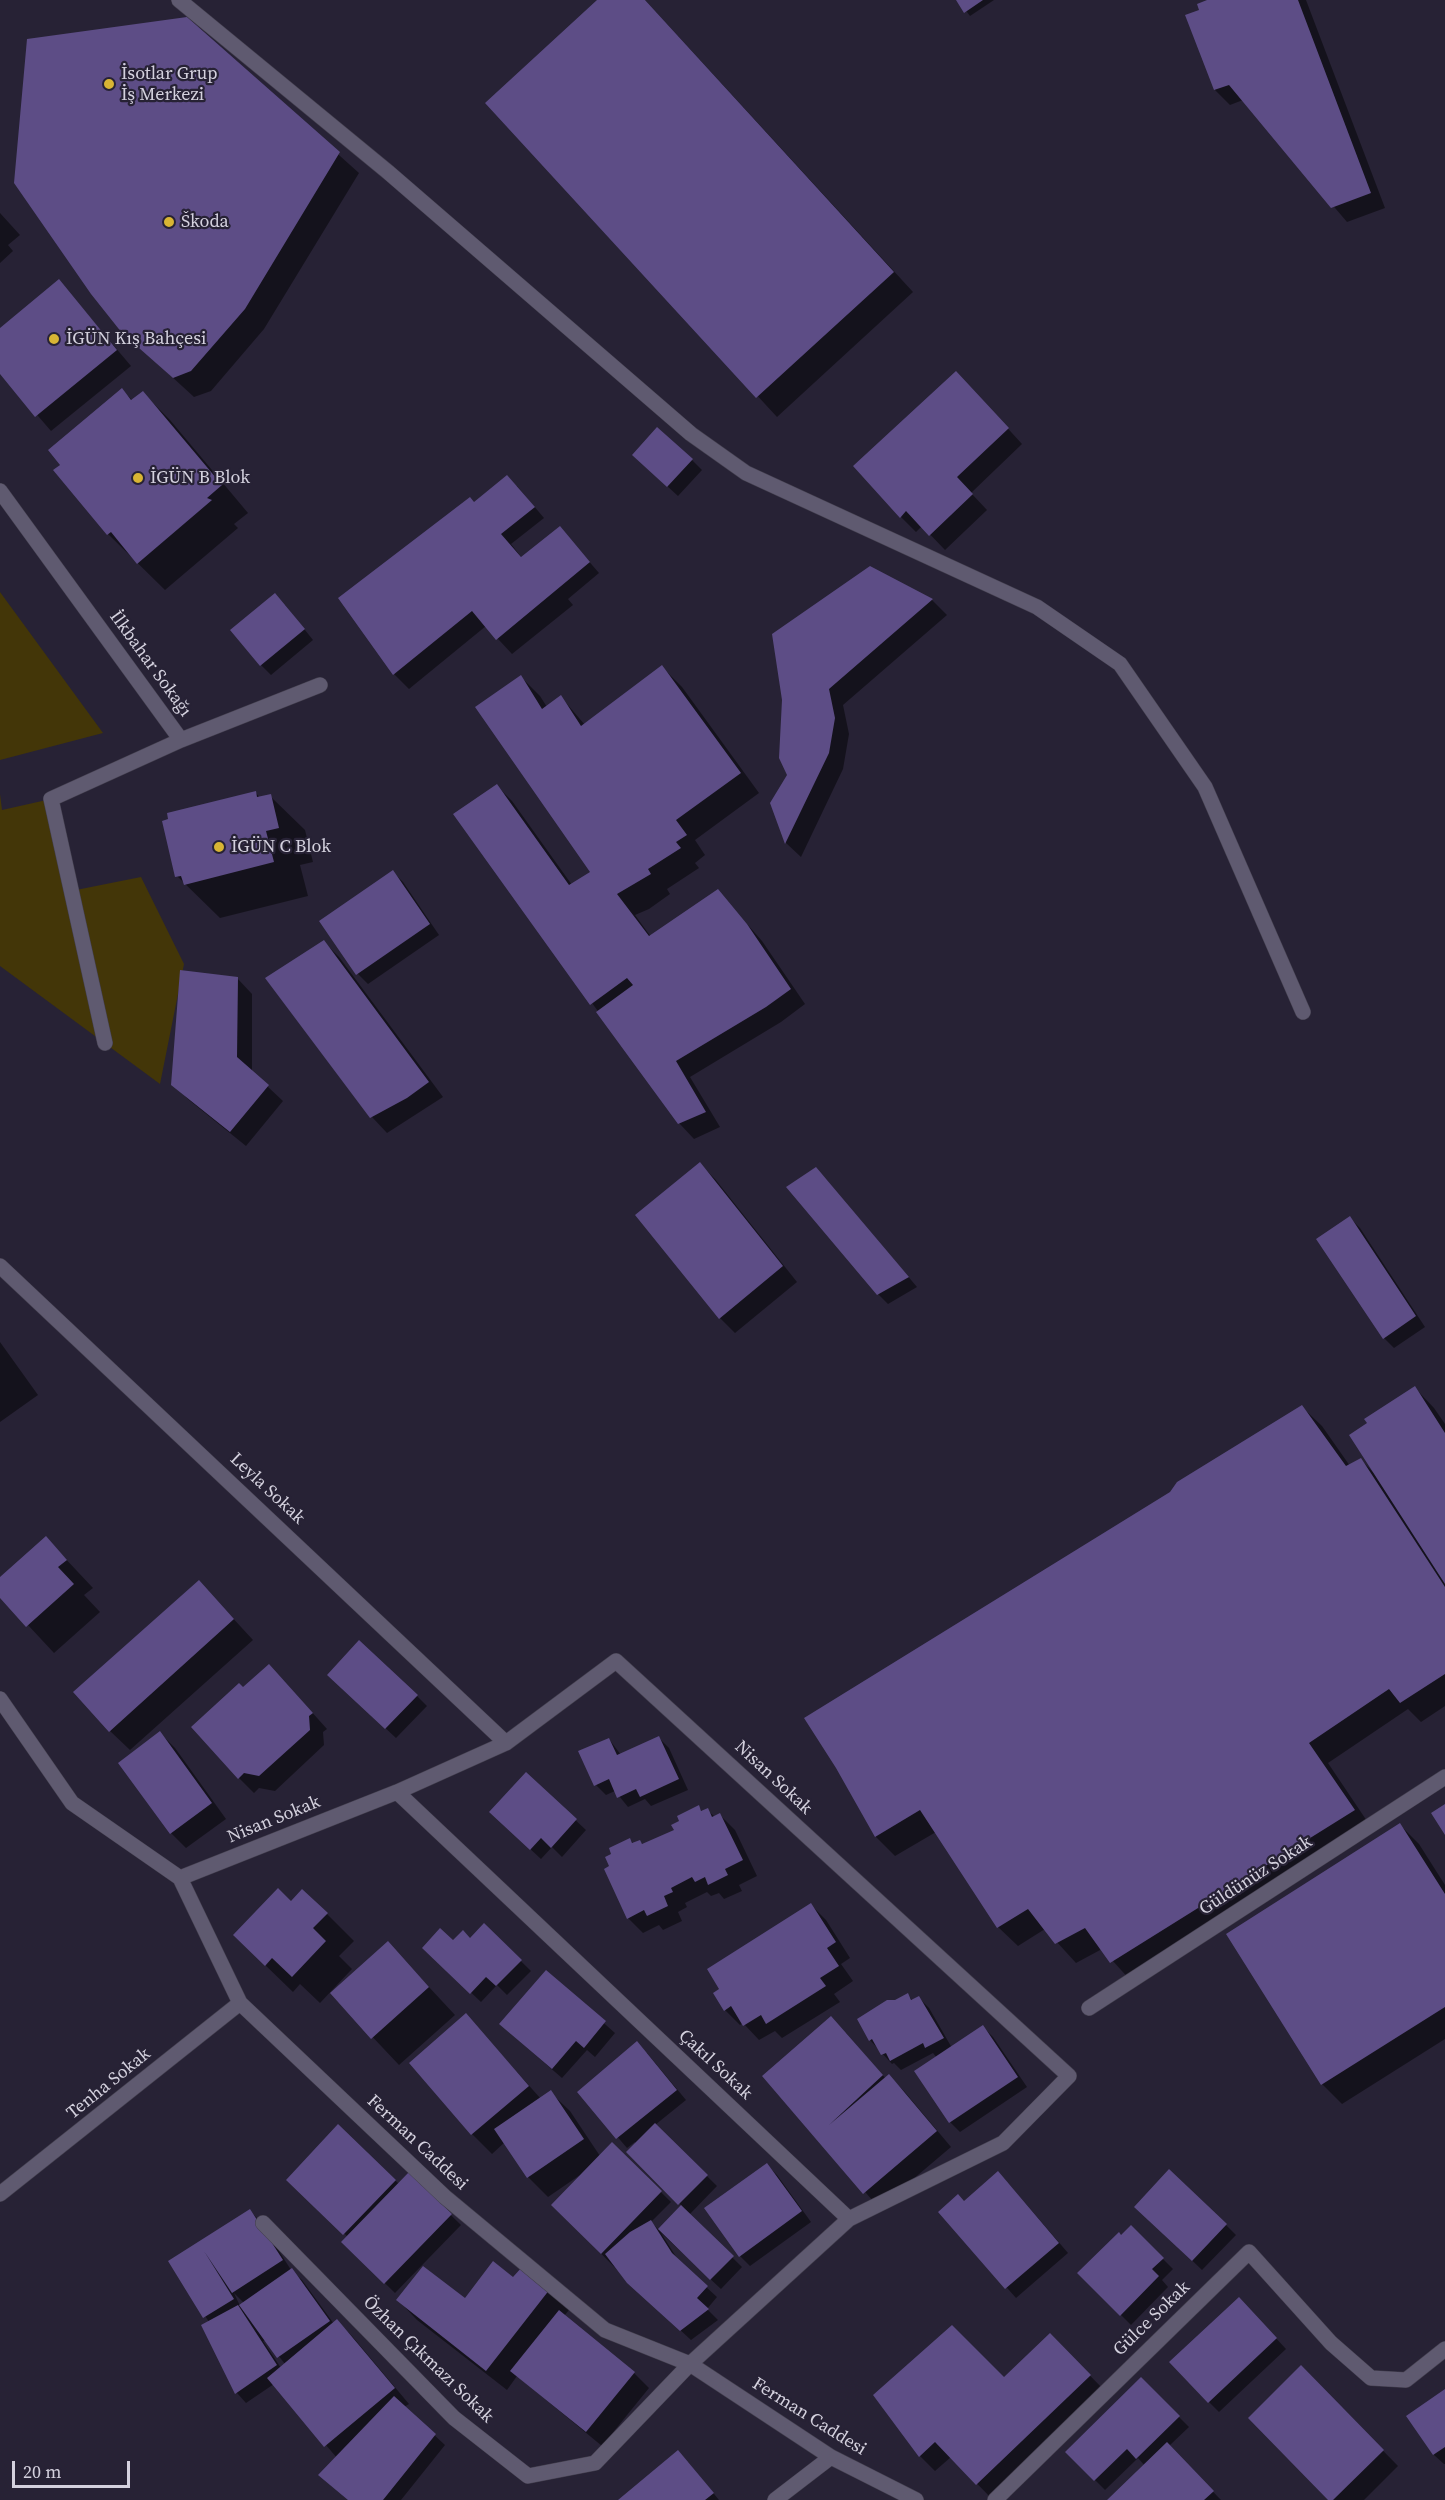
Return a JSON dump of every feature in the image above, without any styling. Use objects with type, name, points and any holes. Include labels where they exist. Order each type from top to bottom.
[{"type":"street","points":[[179,0],[388,172],[691,434],[746,473],[1037,607],[1120,664],[1205,788],[1303,1012]]},
{"type":"street","name":"İlkbahar Sokağı","points":[[0,491],[181,740],[320,685]]},
{"type":"street","points":[[105,1043],[51,799],[181,740]]},
{"type":"street","name":"Leyla Sokak","points":[[0,1266],[445,1683],[506,1743]]},
{"type":"street","name":"Nisan Sokak","points":[[180,1878],[397,1792],[506,1743],[616,1661],[1069,2076],[1003,2143],[849,2218]]},
{"type":"street","name":"Ferman Caddesi","points":[[0,1699],[72,1803],[180,1878],[240,2003],[445,2197],[605,2330],[690,2364],[831,2457],[916,2500]]},
{"type":"street","name":"Güldünüz Sokak","points":[[1089,2008],[1445,1777]]},
{"type":"street","name":"Çakıl Sokak","points":[[397,1792],[849,2218]]},
{"type":"street","name":"Tenha Sokak","points":[[0,2194],[240,2003]]},
{"type":"street","points":[[690,2364],[849,2218]]},
{"type":"street","name":"Özhan Çıkmazı Sokak","points":[[263,2223],[454,2418],[528,2476],[595,2463],[690,2364]]},
{"type":"street","name":"Gülce Sokak","points":[[995,2500],[1249,2252],[1331,2343],[1371,2378],[1406,2380],[1445,2349]]},
{"type":"street","points":[[775,2500],[831,2457]]},
{"type":"shaded area","points":[[0,592],[103,733],[0,760]]},
{"type":"shaded area","points":[[0,794],[2,810],[51,799],[71,891],[141,877],[184,964],[160,1084],[0,966]]},
{"type":"building","points":[[597,0],[645,0],[894,272],[756,398],[485,103]]},
{"type":"building","points":[[956,0],[983,0],[964,13]]},
{"type":"building","points":[[1207,0],[1298,0],[1371,193],[1331,208],[1229,85],[1214,90],[1185,15],[1199,10],[1197,4]]},
{"type":"building","name":"Škoda","points":[[187,17],[340,152],[245,309],[191,371],[173,378],[122,333],[91,294],[14,183],[27,39]]},
{"type":"building","name":"İGÜN Kış Bahçesi","points":[[59,279],[117,350],[35,417],[0,374],[0,328]]},
{"type":"building","points":[[956,371],[1009,428],[957,477],[973,494],[929,536],[906,511],[900,518],[853,466]]},
{"type":"building","name":"İGÜN B Blok","points":[[122,388],[131,400],[143,391],[222,485],[207,498],[212,500],[137,564],[111,532],[107,535],[53,470],[60,465],[48,450]]},
{"type":"building","points":[[657,427],[693,459],[667,487],[632,455]]},
{"type":"building","points":[[507,475],[535,507],[501,534],[521,557],[560,526],[590,562],[496,640],[472,611],[393,675],[338,598],[470,497],[474,502]]},
{"type":"building","points":[[870,566],[933,599],[829,689],[835,718],[829,753],[785,844],[770,803],[787,775],[779,758],[782,700],[772,634]]},
{"type":"building","points":[[275,593],[305,629],[260,666],[230,630]]},
{"type":"building","points":[[662,665],[741,773],[676,820],[687,835],[676,842],[681,848],[648,869],[651,874],[617,894],[649,936],[718,889],[747,924],[791,989],[766,1007],[676,1061],[706,1112],[678,1124],[596,1012],[633,985],[627,978],[590,1005],[453,814],[497,784],[569,885],[590,872],[475,707],[521,675],[542,709],[561,695],[581,726]]},
{"type":"building","name":"İGÜN C Blok","points":[[256,791],[257,797],[271,794],[279,828],[266,831],[274,862],[184,885],[181,876],[175,877],[162,821],[168,819],[167,813]]},
{"type":"building","points":[[393,870],[430,924],[356,975],[319,921]]},
{"type":"building","points":[[324,940],[429,1082],[407,1098],[370,1118],[265,978]]},
{"type":"building","points":[[180,970],[238,977],[237,1057],[269,1085],[230,1132],[171,1085]]},
{"type":"building","points":[[700,1162],[783,1266],[719,1319],[635,1215]]},
{"type":"building","points":[[816,1167],[909,1277],[877,1295],[786,1187]]},
{"type":"building","points":[[1350,1216],[1416,1316],[1383,1339],[1316,1239]]},
{"type":"building","points":[[1415,1386],[1445,1433],[1445,1584],[1349,1435],[1367,1423],[1364,1419]]},
{"type":"building","points":[[1302,1405],[1346,1466],[1361,1458],[1445,1587],[1445,1674],[1400,1703],[1389,1689],[1309,1743],[1355,1810],[1110,1963],[1085,1928],[1055,1944],[1028,1909],[997,1928],[920,1810],[875,1837],[836,1768],[804,1718],[1170,1492],[1177,1482]]},
{"type":"building","points":[[46,1536],[67,1560],[58,1567],[74,1584],[26,1627],[0,1598],[0,1577]]},
{"type":"building","points":[[199,1580],[234,1619],[109,1732],[73,1692]]},
{"type":"building","points":[[359,1640],[418,1695],[385,1729],[327,1675]]},
{"type":"building","points":[[269,1664],[313,1713],[309,1716],[310,1730],[259,1776],[244,1773],[238,1779],[191,1727],[239,1683],[243,1687]]},
{"type":"building","points":[[160,1731],[212,1803],[170,1834],[118,1763]]},
{"type":"building","points":[[659,1736],[679,1779],[640,1797],[636,1789],[617,1798],[609,1779],[594,1786],[578,1751],[609,1738],[617,1755]]},
{"type":"building","points":[[526,1772],[577,1819],[551,1848],[541,1838],[530,1850],[489,1812]]},
{"type":"building","points":[[1445,1804],[1445,1835],[1431,1813]]},
{"type":"building","points":[[699,1805],[701,1811],[708,1808],[712,1817],[720,1813],[743,1860],[725,1869],[728,1875],[708,1885],[705,1877],[695,1882],[692,1877],[671,1888],[673,1892],[664,1896],[668,1906],[647,1916],[644,1910],[627,1919],[604,1869],[609,1866],[605,1857],[611,1854],[609,1848],[630,1838],[632,1843],[640,1840],[642,1844],[674,1830],[671,1825],[679,1821],[677,1816]]},
{"type":"building","points":[[1400,1823],[1445,1894],[1445,2007],[1321,2085],[1226,1934]]},
{"type":"building","points":[[278,1888],[291,1901],[302,1889],[328,1913],[313,1928],[326,1941],[292,1977],[272,1958],[265,1966],[233,1935]]},
{"type":"building","points":[[811,1903],[836,1942],[827,1948],[839,1966],[820,1978],[826,1986],[766,2024],[761,2015],[743,2026],[731,2006],[724,2011],[713,1993],[719,1989],[707,1969]]},
{"type":"building","points":[[484,1923],[522,1960],[496,1986],[486,1977],[470,1994],[422,1948],[440,1928],[453,1940],[463,1930],[470,1938]]},
{"type":"building","points":[[388,1941],[429,1987],[371,2039],[330,1993]]},
{"type":"building","points":[[546,1970],[606,2021],[584,2048],[576,2041],[552,2069],[499,2024]]},
{"type":"building","points":[[908,1993],[911,2000],[919,1996],[944,2038],[925,2048],[923,2043],[890,2061],[886,2053],[881,2055],[872,2039],[869,2041],[857,2019],[887,2000],[895,2000]]},
{"type":"building","points":[[466,2013],[529,2086],[471,2135],[409,2063]]},
{"type":"building","points":[[831,2016],[883,2075],[829,2125],[889,2074],[937,2131],[863,2194],[762,2076]]},
{"type":"building","points":[[983,2025],[1018,2077],[949,2123],[914,2071]]},
{"type":"building","points":[[637,2041],[677,2090],[616,2139],[577,2092]]},
{"type":"building","points":[[551,2090],[584,2139],[527,2178],[494,2129]]},
{"type":"building","points":[[655,2123],[708,2175],[678,2205],[626,2152]]},
{"type":"building","points":[[338,2124],[396,2180],[343,2235],[286,2180]]},
{"type":"building","points":[[612,2142],[662,2191],[601,2254],[551,2205]]},
{"type":"building","points":[[767,2163],[802,2211],[739,2257],[704,2208]]},
{"type":"building","points":[[1169,2169],[1227,2224],[1192,2261],[1134,2207]]},
{"type":"building","points":[[998,2171],[1059,2243],[1005,2289],[938,2212],[958,2194],[964,2201]]},
{"type":"building","points":[[409,2172],[452,2214],[384,2284],[341,2242]]},
{"type":"building","points":[[681,2205],[734,2256],[710,2280],[658,2229]]},
{"type":"building","points":[[250,2209],[283,2260],[232,2293],[204,2251],[234,2299],[203,2318],[168,2261]]},
{"type":"building","points":[[651,2220],[672,2253],[708,2286],[697,2298],[709,2309],[680,2331],[627,2283],[605,2254],[630,2232]]},
{"type":"building","points":[[1131,2225],[1164,2258],[1152,2269],[1159,2276],[1120,2316],[1077,2273],[1119,2232],[1121,2235]]},
{"type":"building","points":[[493,2261],[513,2277],[522,2267],[550,2289],[486,2371],[396,2300],[423,2266],[465,2298]]},
{"type":"building","points":[[292,2268],[330,2321],[277,2358],[239,2305]]},
{"type":"building","points":[[1239,2297],[1277,2338],[1208,2403],[1169,2362]]},
{"type":"building","points":[[238,2305],[277,2365],[235,2394],[201,2325]]},
{"type":"building","points":[[559,2310],[635,2372],[586,2432],[510,2371]]},
{"type":"building","points":[[337,2319],[395,2388],[324,2447],[267,2378]]},
{"type":"building","points":[[952,2325],[1004,2377],[1050,2333],[1091,2375],[976,2485],[935,2442],[919,2457],[873,2395]]},
{"type":"building","points":[[1301,2365],[1384,2450],[1333,2500],[1328,2500],[1248,2418]]},
{"type":"building","points":[[1141,2377],[1180,2416],[1136,2459],[1127,2449],[1094,2481],[1065,2452]]},
{"type":"building","points":[[1445,2389],[1445,2447],[1433,2455],[1406,2416]]},
{"type":"building","points":[[394,2396],[436,2434],[383,2500],[348,2500],[318,2475]]},
{"type":"building","points":[[1167,2442],[1214,2491],[1204,2500],[1107,2500]]},
{"type":"building","points":[[678,2450],[714,2493],[705,2500],[618,2500]]},
{"type":"place","name":"İsotlar Grup İş Merkezi","points":[[109,84]]},
{"type":"place","name":"Škoda","points":[[169,222]]},
{"type":"place","name":"İGÜN Kış Bahçesi","points":[[54,339]]},
{"type":"place","name":"İGÜN B Blok","points":[[138,478]]},
{"type":"place","name":"İGÜN C Blok","points":[[219,847]]}]
